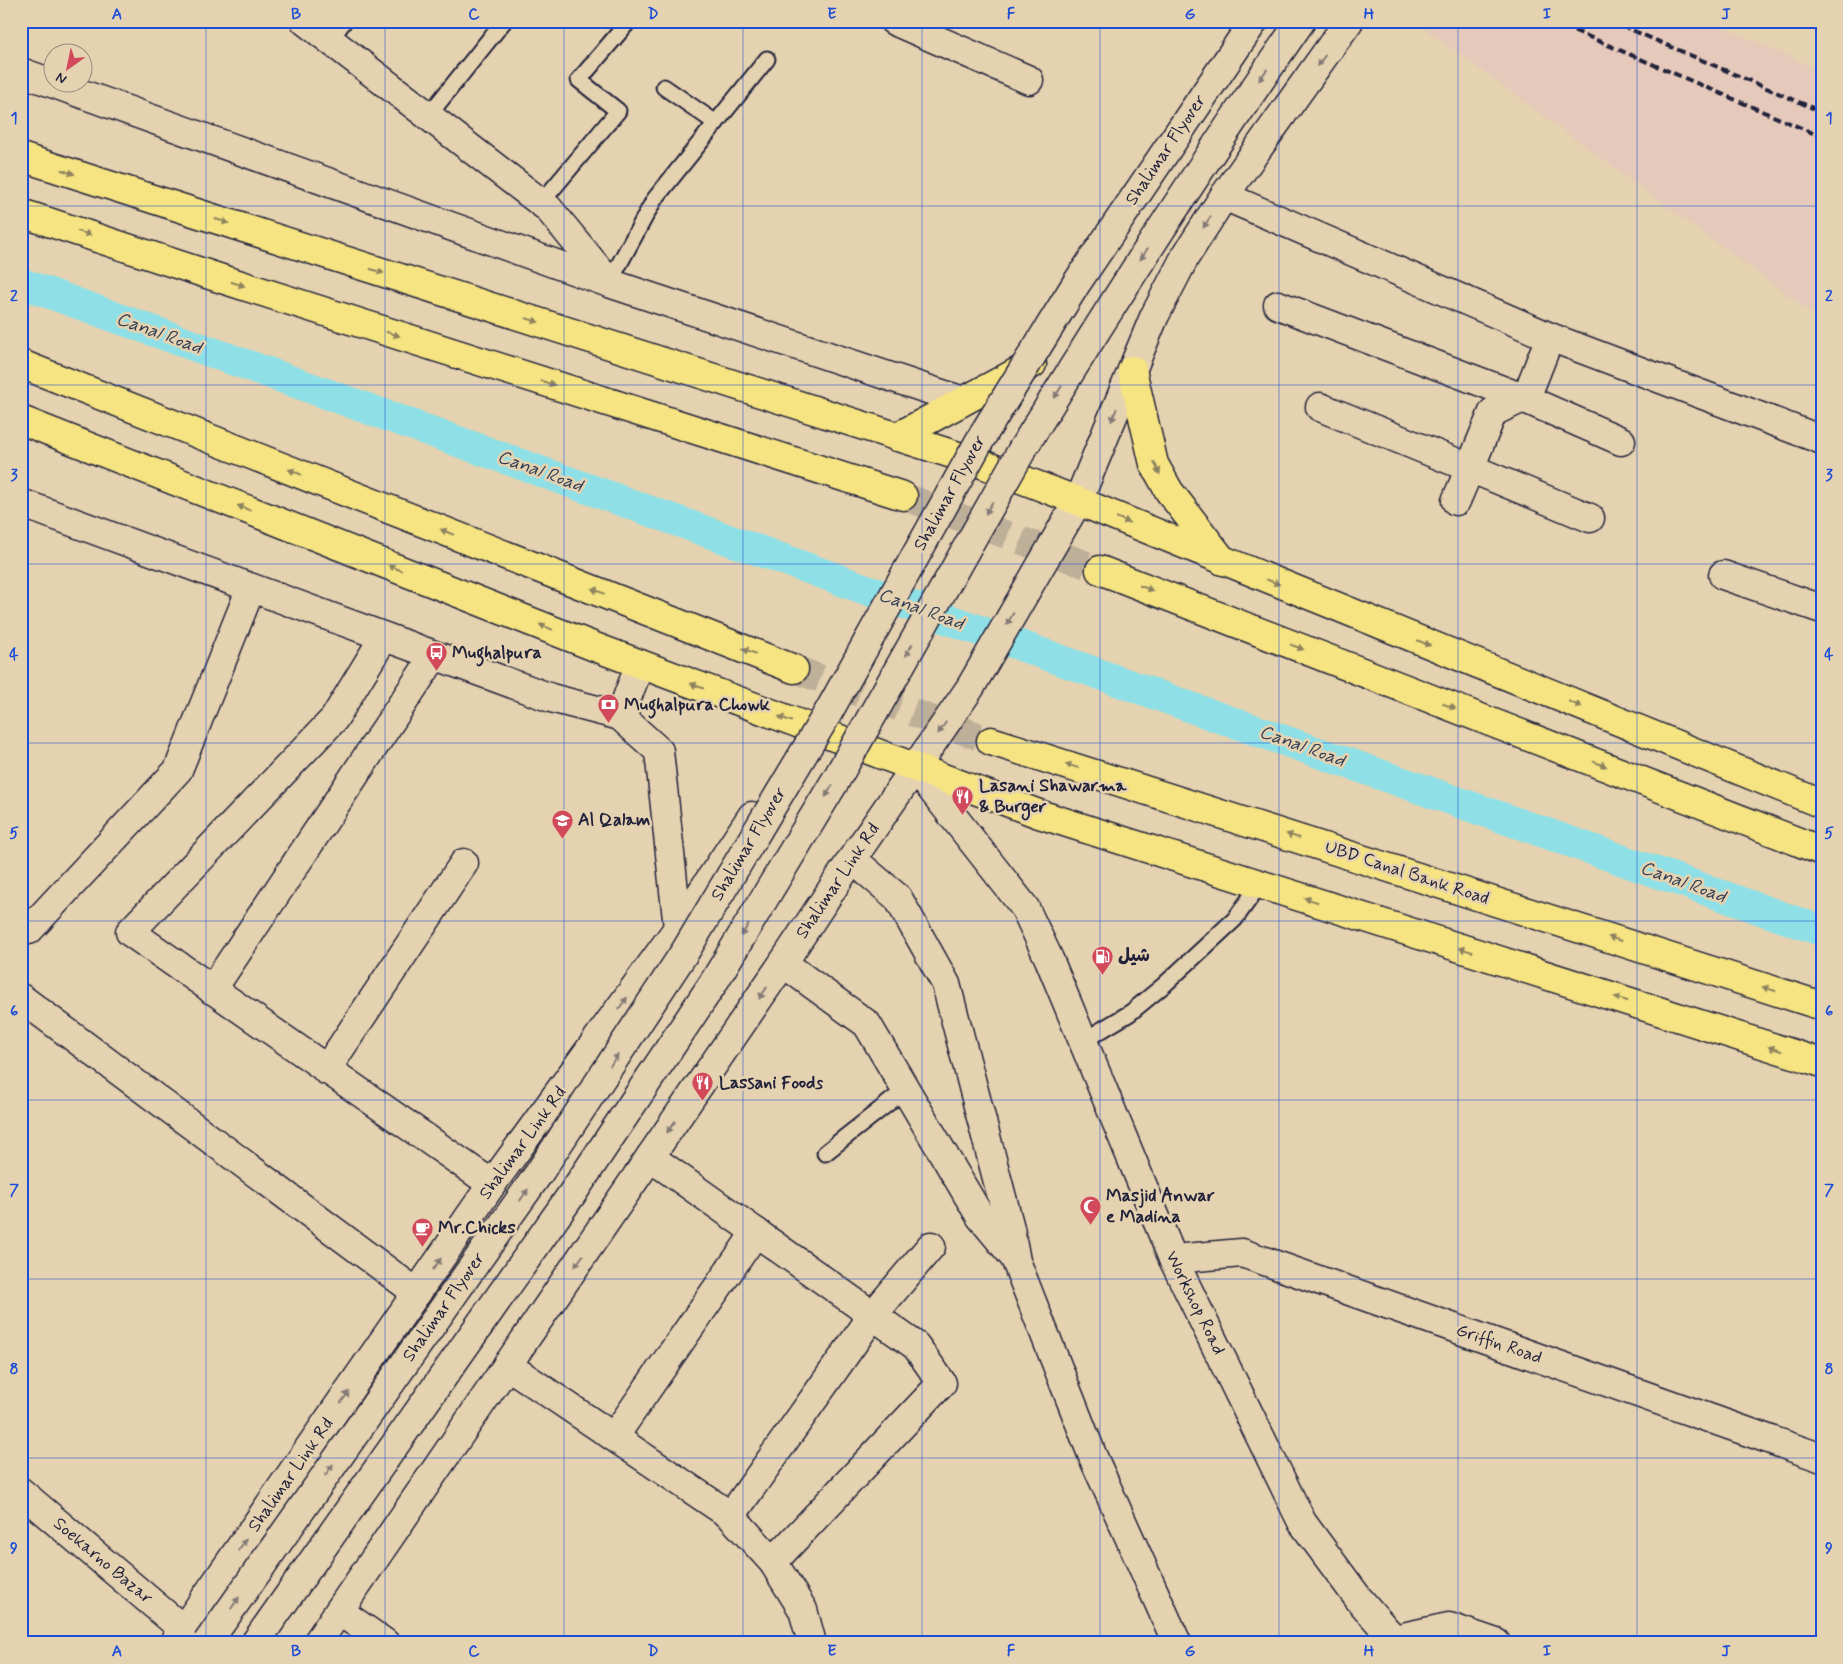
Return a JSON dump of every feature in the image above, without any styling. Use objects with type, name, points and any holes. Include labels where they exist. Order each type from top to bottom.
[{"type":"highway","points":[[21,157],[977,462],[1078,501],[1822,804]]},
{"type":"highway","points":[[21,212],[222,279],[903,496]]},
{"type":"highway","points":[[897,437],[1035,363]]},
{"type":"highway","points":[[21,364],[794,669]]},
{"type":"highway","points":[[1132,370],[1154,464],[1169,491],[1224,562]]},
{"type":"highway","points":[[21,420],[640,664],[1039,814],[1822,1064]]},
{"type":"highway","points":[[1100,570],[1822,851]]},
{"type":"highway","name":"UBD Canal Bank Road","points":[[991,741],[1822,1006]]},
{"type":"street","points":[[305,21],[337,31],[428,116],[548,208],[609,282]]},
{"type":"street","points":[[894,21],[1029,80]]},
{"type":"street","points":[[855,663],[977,462],[1238,21]]},
{"type":"street","name":"Shalimar Flyover","points":[[188,1638],[539,1173],[686,950],[829,711],[984,433],[1076,284],[1254,21]]},
{"type":"street","points":[[255,1643],[572,1194],[712,985],[836,778],[1022,450],[1113,302],[1243,104],[1302,21]]},
{"type":"street","name":"Shalimar Link Rd","points":[[317,1643],[970,688],[1078,501],[1154,317],[1185,257],[1224,196],[1349,21]]},
{"type":"street","points":[[21,72],[609,282],[963,401]]},
{"type":"street","points":[[1224,196],[1550,338],[1822,440]]},
{"type":"street","points":[[1278,305],[1523,398],[1621,441]]},
{"type":"street","points":[[1456,501],[1493,412],[1523,398],[1528,393],[1550,338]]},
{"type":"street","points":[[1320,407],[1590,518]]},
{"type":"street","points":[[21,503],[551,698],[620,716],[659,751],[678,928]]},
{"type":"street","points":[[1723,575],[1822,609]]},
{"type":"street","points":[[29,930],[178,770],[250,588]]},
{"type":"street","points":[[384,637],[334,719],[130,932],[492,1184]]},
{"type":"street","points":[[212,990],[434,656]]},
{"type":"street","name":"Shalimar Link Rd","points":[[188,1638],[417,1293],[492,1184],[678,928],[855,663]]},
{"type":"street","points":[[620,716],[640,664]]},
{"type":"street","name":"Workshop Road","points":[[915,768],[1025,908],[1049,960],[1173,1259],[1302,1522],[1358,1598],[1395,1641]]},
{"type":"street","points":[[852,859],[898,898],[946,984],[1010,1228],[1016,1260],[1093,1458],[1177,1643]]},
{"type":"street","points":[[326,1070],[464,863]]},
{"type":"street","points":[[783,964],[867,1024],[980,1216],[1016,1260]]},
{"type":"street","points":[[21,998],[417,1293]]},
{"type":"street","points":[[650,1157],[916,1346],[942,1383],[773,1562]]},
{"type":"street","points":[[614,1437],[756,1232]]},
{"type":"street","points":[[730,1516],[873,1315],[931,1246]]},
{"type":"street","name":"Griffin Road","points":[[1173,1259],[1242,1253],[1822,1458]]},
{"type":"street","points":[[507,1365],[730,1516],[773,1562],[803,1610],[812,1643]]},
{"type":"street","name":"Soekarno Bazar","points":[[21,1492],[188,1638]]},
{"type":"street","points":[[338,1611],[385,1643]]},
{"type":"street","points":[[1395,1641],[1448,1626],[1496,1643]]},
{"type":"lane","points":[[428,116],[504,21]]},
{"type":"lane","points":[[541,203],[618,112],[579,80],[629,21]]},
{"type":"lane","points":[[609,282],[654,200],[767,59]]},
{"type":"lane","points":[[664,87],[716,123]]},
{"type":"lane","points":[[1083,1042],[1124,1017],[1164,985],[1235,920],[1260,884]]},
{"type":"lane","points":[[825,1152],[905,1090]]},
{"type":"shaded area","points":[[1415,21],[1708,21],[1822,71],[1822,320]]},
{"type":"waterway","name":"Canal Road","points":[[21,283],[1201,711],[1822,931]]},
{"type":"tunnel","points":[[903,496],[1100,570]]},
{"type":"tunnel","points":[[794,669],[991,741]]},
{"type":"railway","points":[[1552,21],[1822,137]]},
{"type":"railway","points":[[1611,21],[1822,112]]},
{"type":"place","name":"Mughalpura","points":[[436,672]]},
{"type":"place","name":"Mughalpura Chowk","points":[[608,724]]},
{"type":"place","name":"Lasani Shawarma & Burger","points":[[963,815]]},
{"type":"place","name":"Al Qalam","points":[[562,839]]},
{"type":"place","name":"شیل","points":[[1102,975]]},
{"type":"place","name":"Lassani Foods","points":[[703,1102]]},
{"type":"place","name":"Masjid Anwar e Madina","points":[[1090,1225]]},
{"type":"place","name":"Mr.Chicks","points":[[422,1247]]}]
